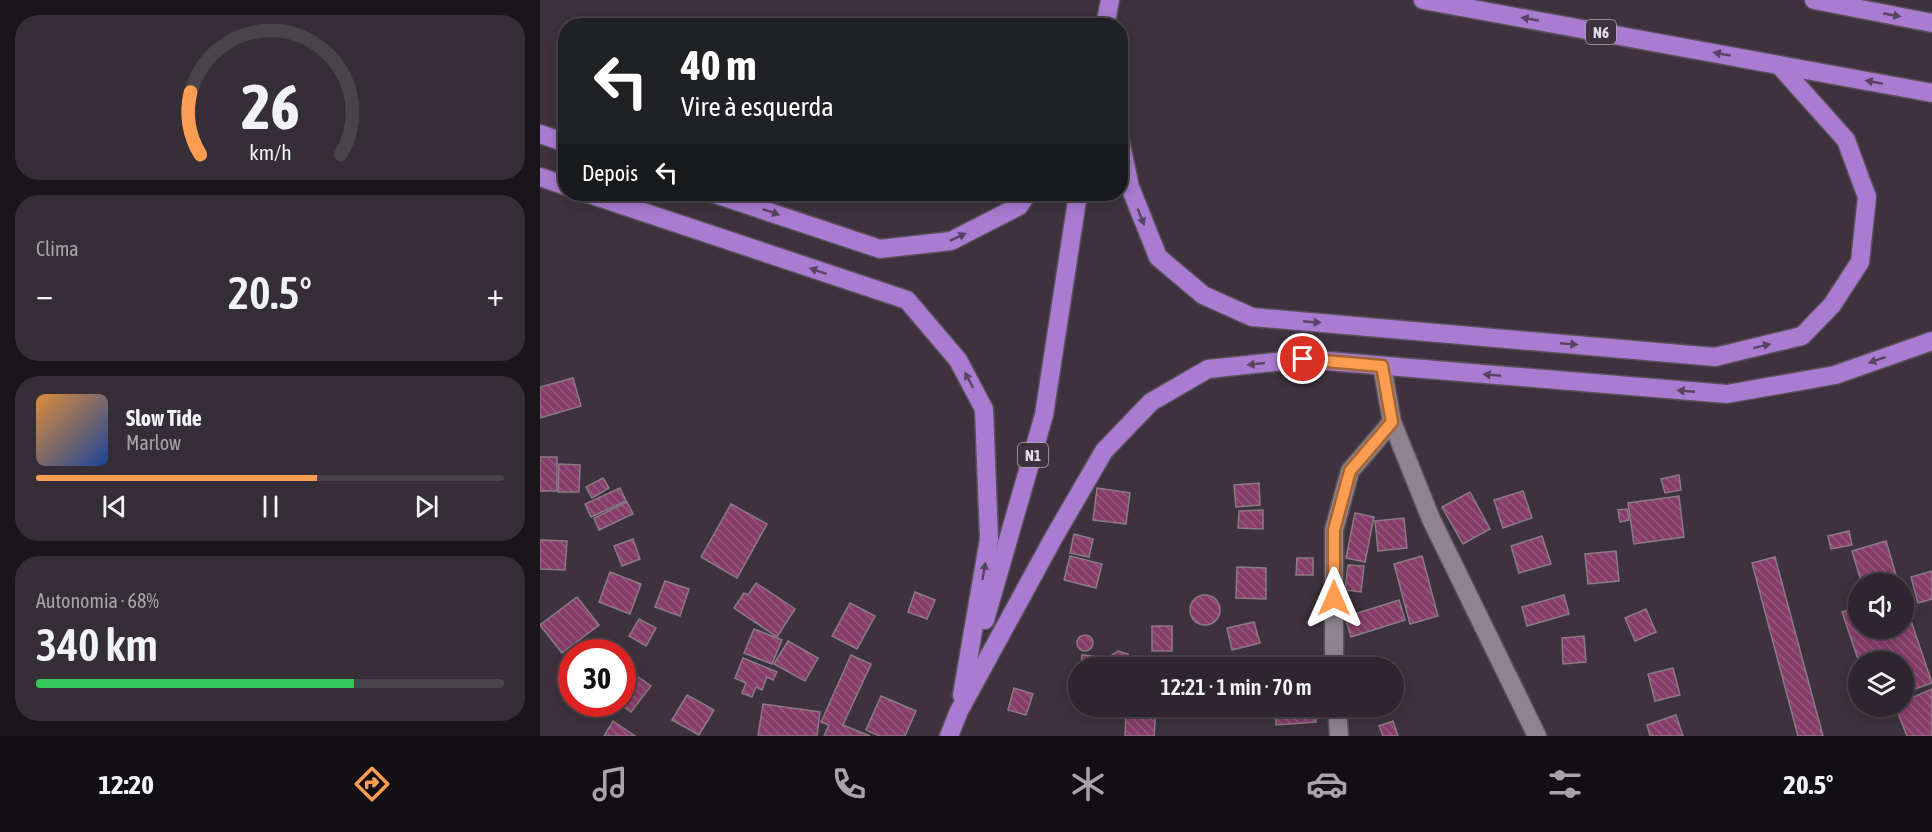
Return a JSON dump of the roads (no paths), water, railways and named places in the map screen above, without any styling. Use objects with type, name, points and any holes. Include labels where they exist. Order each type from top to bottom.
[{"type":"highway","points":[[1107,18],[1110,0]]},
{"type":"highway","name":"N6","points":[[1423,0],[1932,93]]},
{"type":"highway","points":[[1814,0],[1932,23]]},
{"type":"highway","points":[[1128,178],[1158,257],[1203,295],[1252,317],[1715,357],[1802,336],[1832,305],[1860,262],[1867,196],[1846,140],[1779,64]]},
{"type":"highway","points":[[540,134],[558,140]]},
{"type":"highway","points":[[540,177],[558,183]]},
{"type":"highway","points":[[610,201],[908,300],[958,360],[984,409],[989,539],[959,711]]},
{"type":"highway","points":[[736,201],[880,249],[951,241],[1019,206],[1022,201]]},
{"type":"highway","name":"N1","points":[[949,736],[959,711],[1044,415],[1077,201]]},
{"type":"highway","points":[[959,711],[1054,537],[1104,452],[1151,402],[1208,369],[1303,359],[1727,394],[1835,375],[1932,341]]},
{"type":"street","points":[[1382,366],[1392,422],[1431,519],[1537,736]]},
{"type":"street","points":[[1334,657],[1334,530],[1350,471],[1392,422]]},
{"type":"street","points":[[1338,717],[1339,736]]}]
